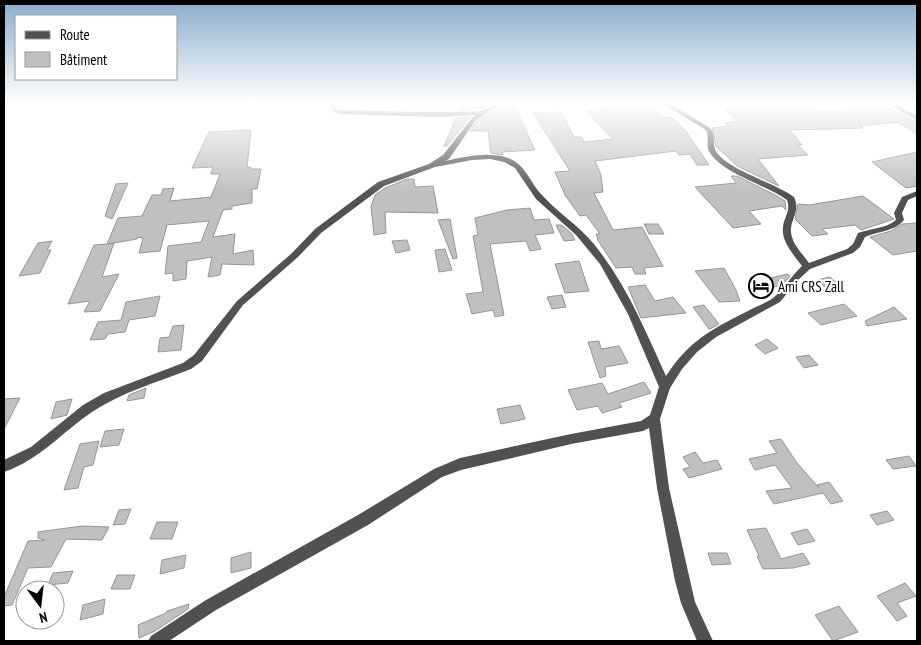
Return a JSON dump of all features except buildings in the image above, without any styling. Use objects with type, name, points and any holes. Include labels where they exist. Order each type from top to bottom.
[{"type":"street","points":[[432,166],[446,157],[464,133]]},
{"type":"street","points":[[711,133],[710,144],[713,153],[726,165],[762,181],[791,199],[794,210],[787,226],[787,233],[789,240],[807,267]]},
{"type":"street","points":[[4,466],[35,451],[87,409],[108,396],[187,366],[198,358],[240,303],[295,255],[318,231],[381,184],[432,166],[480,158],[507,160],[522,169],[536,195],[591,246],[619,284],[665,387]]},
{"type":"street","points":[[156,641],[211,606],[363,520],[438,473],[460,464],[571,439],[620,432],[643,426],[654,419],[660,408],[665,387],[678,366],[693,349],[712,334],[777,300],[807,267],[850,251],[858,245],[861,234],[867,231],[897,224],[900,220],[898,213],[905,199],[917,193]]},
{"type":"street","points":[[654,419],[663,488],[682,581],[688,603],[705,641]]},
{"type":"place","name":"Ami CRS Zall","points":[[761,286]]}]
